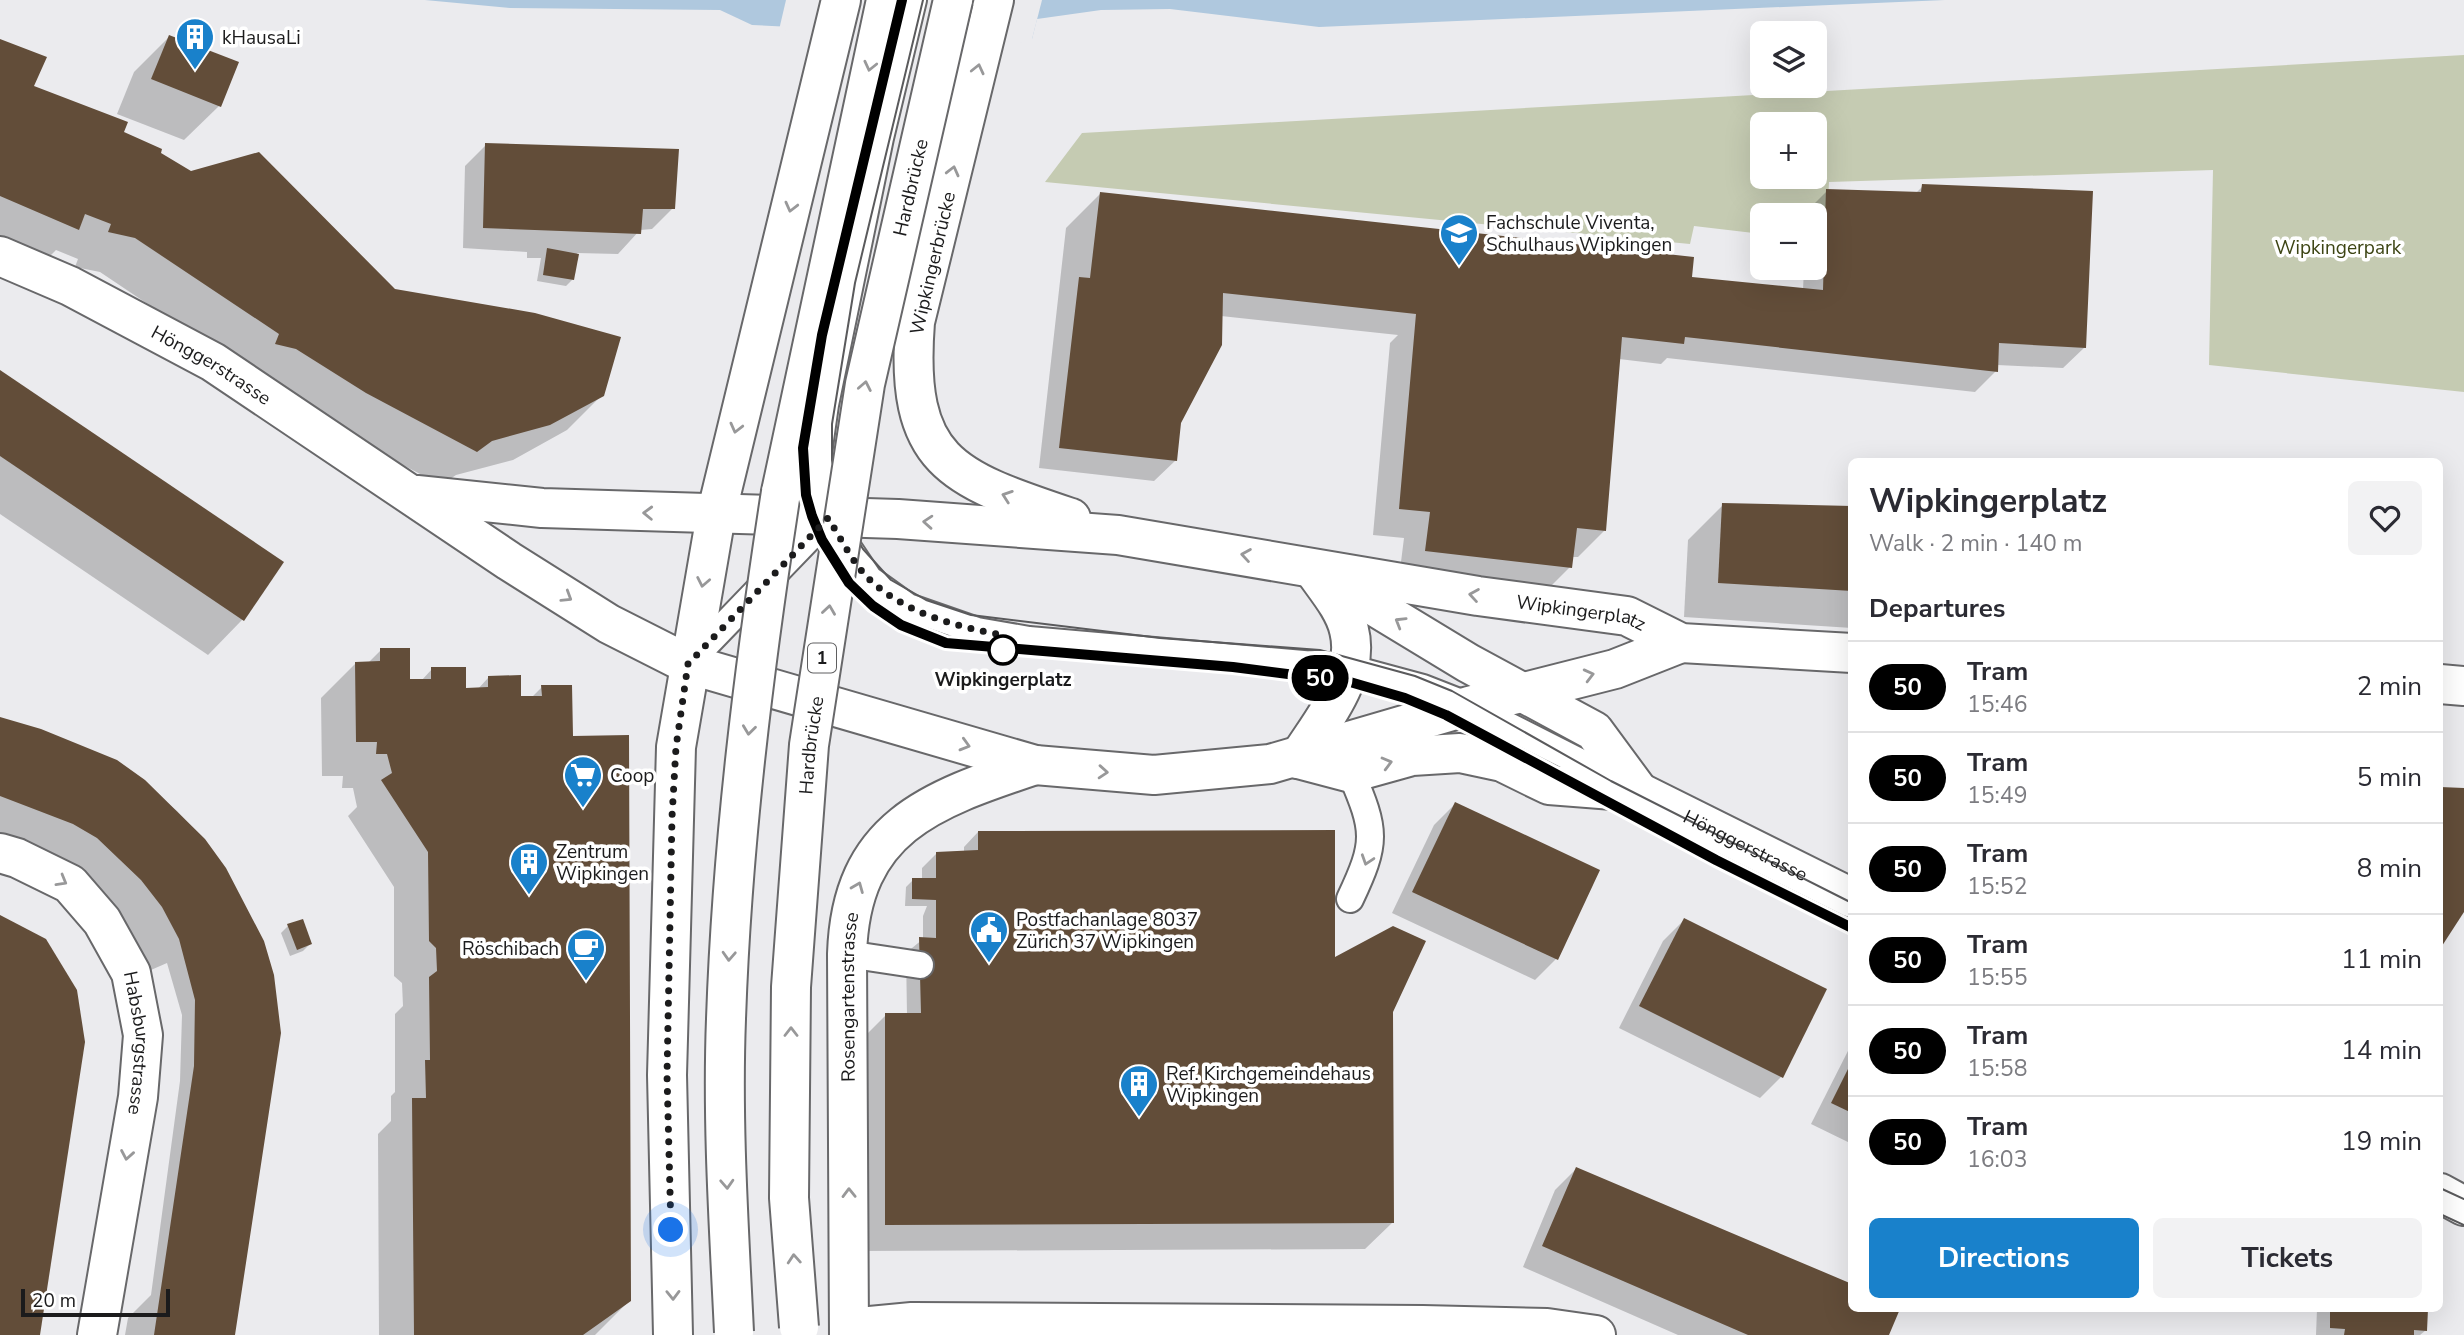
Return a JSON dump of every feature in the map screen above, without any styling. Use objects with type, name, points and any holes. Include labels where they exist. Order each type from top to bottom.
[{"type":"street","points":[[673,1335],[667,1075],[676,747],[688,664],[716,515],[841,0]]},
{"type":"street","points":[[734,1334],[725,1137],[726,1034],[739,814],[766,593],[782,492],[886,0]]},
{"type":"street","name":"Hardbrücke","points":[[799,1331],[789,1198],[791,987],[809,745],[865,384],[953,0]]},
{"type":"street","name":"Wipkingerbrücke","points":[[994,0],[915,323],[911,363],[915,396],[922,421],[942,456],[973,482],[1118,535]]},
{"type":"street","name":"Hönggerstrasse","points":[[0,256],[126,314],[213,362],[509,561],[609,624],[688,664]]},
{"type":"street","name":"Hönggerstrasse","points":[[412,494],[542,508],[716,515]]},
{"type":"street","name":"Wipkingerplatz","points":[[716,515],[828,518],[1118,535],[1265,558],[1313,569],[1627,616],[1681,643]]},
{"type":"street","points":[[1298,759],[1329,711],[1349,668],[1349,629],[1339,606],[1313,569]]},
{"type":"street","name":"Wipkingerplatz","points":[[1313,569],[1468,663],[1594,730],[1639,792]]},
{"type":"street","points":[[1681,643],[1848,653]]},
{"type":"street","name":"Wipkingerplatz","points":[[688,664],[1035,765],[1154,775],[1256,767],[1298,759],[1469,706],[1615,669],[1681,643]]},
{"type":"street","points":[[2443,684],[2464,686]]},
{"type":"street","points":[[1351,773],[1412,756],[1460,753],[1502,762],[1549,785],[1639,792]]},
{"type":"street","name":"Wipkingerplatz","points":[[1298,759],[1351,773]]},
{"type":"street","name":"Rosengartenstrasse","points":[[849,1332],[847,954],[853,902],[868,863],[894,830],[974,785],[1035,765]]},
{"type":"street","name":"Hönggerstrasse","points":[[1639,792],[1848,896]]},
{"type":"street","name":"Habsburgstrasse","points":[[0,853],[18,858],[70,884],[102,921],[131,973],[143,1035],[138,1097],[97,1335]]},
{"type":"street","points":[[2443,1195],[2464,1206]]},
{"type":"street","points":[[849,1332],[926,1322],[1409,1324],[1547,1328],[1596,1335]]},
{"type":"lane","points":[[913,0],[880,138],[825,405],[818,454],[821,488],[828,518],[869,579],[908,607],[977,631],[1029,640],[1349,668],[1423,688],[1469,706],[1639,792]]},
{"type":"lane","points":[[688,664],[828,518]]},
{"type":"lane","points":[[1350,899],[1366,866],[1371,830],[1367,810],[1351,773]]},
{"type":"lane","points":[[847,954],[919,965]]},
{"type":"green space","name":"Wipkingerpark","points":[[2464,55],[2464,392],[2209,365],[2213,170],[1829,182],[1827,223],[1827,203],[1750,203],[1750,233],[1694,226],[1690,244],[1045,182],[1082,133],[1750,95],[1750,98],[1827,98],[1827,91]]},
{"type":"water","points":[[425,0],[1945,0],[1319,27],[1170,9],[1101,10],[1037,19],[1032,39],[752,25],[720,10],[510,8]]},
{"type":"pier","points":[[786,0],[1042,0],[1031,43],[779,30]]},
{"type":"building","name":"kHausaLi","points":[[169,35],[239,62],[221,107],[151,79]]},
{"type":"building","points":[[0,39],[47,57],[34,86],[128,122],[124,132],[162,149],[161,153],[191,171],[259,152],[395,289],[535,313],[621,337],[604,396],[550,425],[492,441],[477,452],[366,393],[296,349],[275,344],[279,334],[135,238],[108,232],[111,224],[85,214],[79,230],[0,196]]},
{"type":"building","points":[[485,143],[679,149],[675,209],[643,209],[641,234],[483,228]]},
{"type":"building","points":[[1922,184],[2093,191],[2086,348],[1999,343],[1998,372],[1685,337],[1684,344],[1622,337],[1606,531],[1577,528],[1572,568],[1425,551],[1430,512],[1399,509],[1416,314],[1223,293],[1222,345],[1181,423],[1177,461],[1059,448],[1079,277],[1090,278],[1100,192],[1694,257],[1692,277],[1823,290],[1823,280],[1827,280],[1826,189],[1921,192]]},
{"type":"building","points":[[547,248],[579,254],[574,280],[543,275]]},
{"type":"building","points":[[0,370],[284,562],[244,621],[0,456]]},
{"type":"building","points":[[1722,503],[1848,506],[1848,591],[1718,583]]},
{"type":"building","points":[[380,648],[410,648],[410,679],[431,679],[431,667],[466,667],[466,688],[488,687],[488,676],[521,675],[521,696],[542,696],[541,685],[572,685],[573,736],[629,735],[631,1301],[583,1335],[414,1335],[412,1098],[426,1098],[425,1060],[430,1060],[429,977],[437,971],[436,948],[429,941],[428,852],[381,780],[392,773],[387,754],[376,754],[377,742],[356,742],[355,662],[380,661]]},
{"type":"building","points":[[0,717],[41,729],[117,760],[145,780],[205,839],[226,868],[264,941],[274,975],[281,1033],[235,1335],[154,1335],[194,1066],[195,1000],[179,939],[162,907],[141,880],[97,838],[73,824],[0,796]]},
{"type":"building","points":[[2443,787],[2464,788],[2464,912],[2443,944]]},
{"type":"building","points":[[1455,802],[1600,870],[1558,960],[1412,892]]},
{"type":"building","points":[[1335,830],[1335,957],[1393,926],[1426,941],[1393,1012],[1394,1223],[885,1225],[885,1013],[921,1013],[919,937],[936,938],[936,900],[912,899],[912,878],[936,878],[936,852],[978,850],[978,831]]},
{"type":"building","points":[[0,915],[46,939],[77,990],[85,1042],[40,1335],[0,1335]]},
{"type":"building","points":[[1684,918],[1827,989],[1783,1078],[1639,1006]]},
{"type":"building","points":[[303,919],[312,944],[297,950],[287,924]]},
{"type":"building","points":[[1848,1069],[1848,1111],[1831,1103]]},
{"type":"building","points":[[1576,1167],[1848,1282],[1848,1312],[1899,1312],[1889,1335],[1748,1335],[1542,1246]]},
{"type":"building","points":[[2330,1312],[2428,1312],[2427,1331],[2414,1330],[2414,1335],[2344,1335],[2345,1329],[2330,1328]]},
{"type":"tram line","points":[[902,0],[822,335],[803,448],[806,495],[812,516],[822,540],[849,583],[873,606],[901,625],[946,643],[1233,667],[1350,682],[1405,698],[1446,715],[1716,860],[1848,926]]},
{"type":"tram line","name":"50","points":[[902,0],[822,335],[803,448],[806,495],[812,516],[822,540],[849,583],[873,606],[901,625],[946,643],[1233,667],[1350,682],[1405,698],[1446,715],[1580,789],[1848,926]]},
{"type":"tram line","points":[[923,0],[855,283],[832,424],[832,460],[845,519],[863,549],[891,580],[926,600],[971,615],[1160,638],[1320,650],[1415,676],[1452,691],[1611,781],[1848,901]]},
{"type":"tram line","points":[[2443,1189],[2464,1199]]},
{"type":"tram line","points":[[2443,1215],[2464,1225]]},
{"type":"place","name":"kHausaLi","points":[[195,71]]},
{"type":"place","name":"Fachschule Viventa, Schulhaus Wipkingen","points":[[1459,267]]},
{"type":"place","name":"Wipkingerplatz","points":[[1003,650]]},
{"type":"place","name":"Coop","points":[[583,809]]},
{"type":"place","name":"Zentrum Wipkingen","points":[[529,896]]},
{"type":"place","name":"Postfachanlage 8037 Zürich 37 Wipkingen","points":[[989,964]]},
{"type":"place","name":"Röschibach","points":[[586,982]]},
{"type":"place","name":"Ref. Kirchgemeindehaus Wipkingen","points":[[1139,1118]]},
{"type":"route","points":[[671,1230],[667,1075],[672,817],[676,747],[688,664],[828,518],[869,579],[908,607],[977,631],[1003,635],[1003,650]]}]
